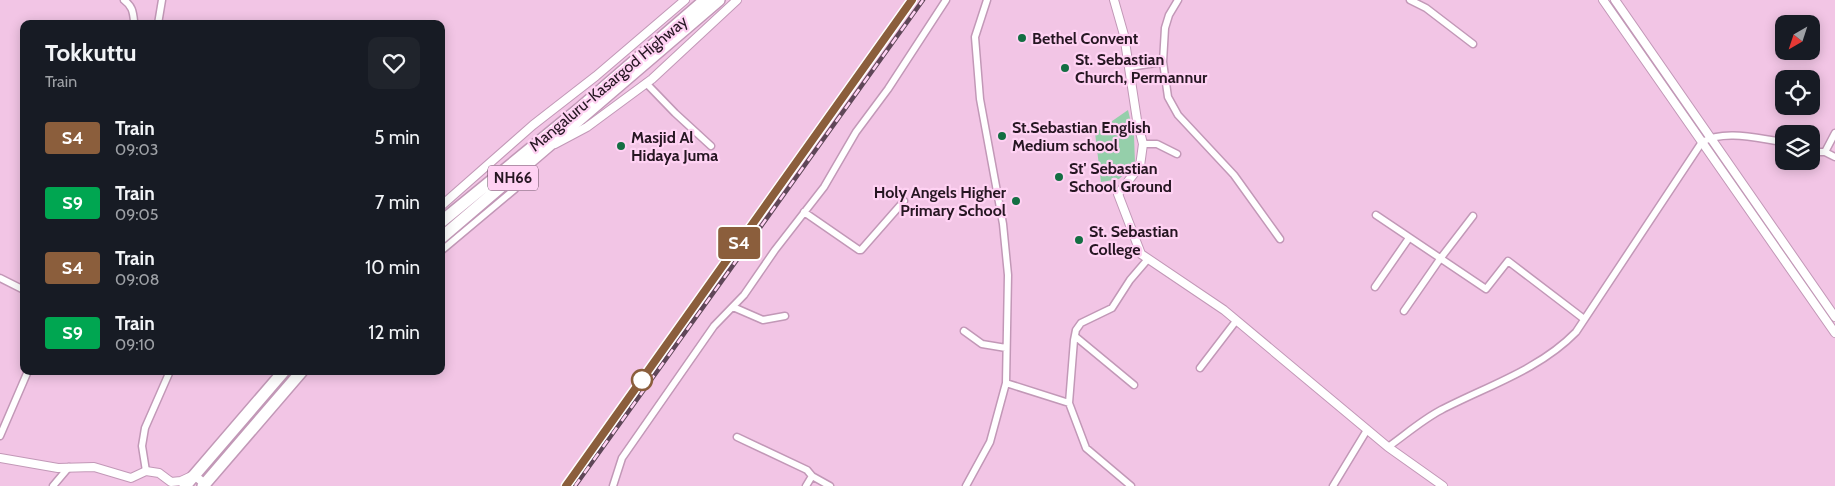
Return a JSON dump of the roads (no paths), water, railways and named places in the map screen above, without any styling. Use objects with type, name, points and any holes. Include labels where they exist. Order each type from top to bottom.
[{"type":"highway","name":"Mangaluru-Kasargod Highway","points":[[445,235],[551,145],[581,112],[705,0]]},
{"type":"highway","name":"Mangaluru-Kasargod Highway","points":[[445,219],[719,0]]},
{"type":"highway","points":[[185,486],[281,375]]},
{"type":"highway","points":[[204,485],[299,375]]},
{"type":"street","points":[[124,0],[130,4],[134,20]]},
{"type":"street","points":[[159,20],[162,0]]},
{"type":"street","points":[[445,202],[533,125],[596,76],[685,0]]},
{"type":"street","points":[[551,145],[588,128],[646,83],[737,0]]},
{"type":"street","points":[[613,486],[622,458],[714,326],[744,295],[775,250],[824,187],[856,132],[888,89],[946,0]]},
{"type":"street","points":[[966,486],[990,442],[1006,383],[1008,275],[1003,224],[980,99],[975,37],[987,0]]},
{"type":"street","points":[[1114,0],[1124,35],[1143,144],[1140,166],[1118,194],[1141,254],[1224,310],[1388,447],[1443,486]]},
{"type":"street","points":[[1178,0],[1169,15],[1165,28],[1163,62],[1168,97],[1178,115],[1234,175],[1280,239]]},
{"type":"street","points":[[1410,0],[1426,8],[1472,44]]},
{"type":"street","points":[[1603,0],[1835,333]]},
{"type":"street","points":[[1614,0],[1835,317]]},
{"type":"street","points":[[1129,67],[1163,62]]},
{"type":"street","points":[[646,83],[711,146]]},
{"type":"street","points":[[1825,152],[1835,133]]},
{"type":"street","points":[[1388,447],[1439,411],[1526,369],[1565,343],[1576,332],[1702,142],[1710,137],[1737,135],[1775,141]]},
{"type":"street","points":[[1143,144],[1157,144],[1177,154]]},
{"type":"street","points":[[1820,152],[1825,152],[1835,157]]},
{"type":"street","points":[[445,248],[515,189],[522,170]]},
{"type":"street","points":[[804,212],[858,250],[904,200]]},
{"type":"street","points":[[1376,215],[1486,289],[1508,261],[1584,319]]},
{"type":"street","points":[[1404,311],[1440,258],[1473,216]]},
{"type":"street","points":[[1375,287],[1409,238]]},
{"type":"street","points":[[1131,486],[1086,448],[1069,403],[1076,330],[1081,323],[1112,308],[1130,280],[1148,259]]},
{"type":"street","points":[[0,278],[20,288]]},
{"type":"street","points":[[733,307],[763,320],[785,316]]},
{"type":"street","points":[[1200,368],[1236,321]]},
{"type":"street","points":[[964,331],[982,344],[1006,348]]},
{"type":"street","points":[[1076,337],[1134,385]]},
{"type":"street","points":[[0,436],[26,375]]},
{"type":"street","points":[[146,471],[142,446],[144,428],[168,375]]},
{"type":"street","points":[[1006,383],[1069,403]]},
{"type":"street","points":[[1333,486],[1368,430]]},
{"type":"street","points":[[736,437],[807,470],[812,476],[830,486]]},
{"type":"street","points":[[0,458],[41,465],[94,467],[131,478],[146,471],[159,473],[171,482],[180,481],[194,475],[204,485]]},
{"type":"street","points":[[53,486],[69,467]]},
{"type":"street","points":[[806,486],[812,476]]},
{"type":"railway","points":[[759,215],[912,0]]},
{"type":"railway","points":[[575,486],[923,0]]},
{"type":"train","name":"S4","points":[[566,486],[912,0]]},
{"type":"place","name":"Bethel Convent","points":[[1022,38]]},
{"type":"place","name":"St. Sebastian Church, Permannur","points":[[1065,68]]},
{"type":"place","name":"St.Sebastian English Medium school","points":[[1002,136]]},
{"type":"place","name":"Masjid Al Hidaya Juma","points":[[621,146]]},
{"type":"place","name":"St' Sebastian School Ground","points":[[1059,177]]},
{"type":"place","name":"Holy Angels Higher Primary School","points":[[1016,201]]},
{"type":"place","name":"St. Sebastian College","points":[[1079,240]]}]
